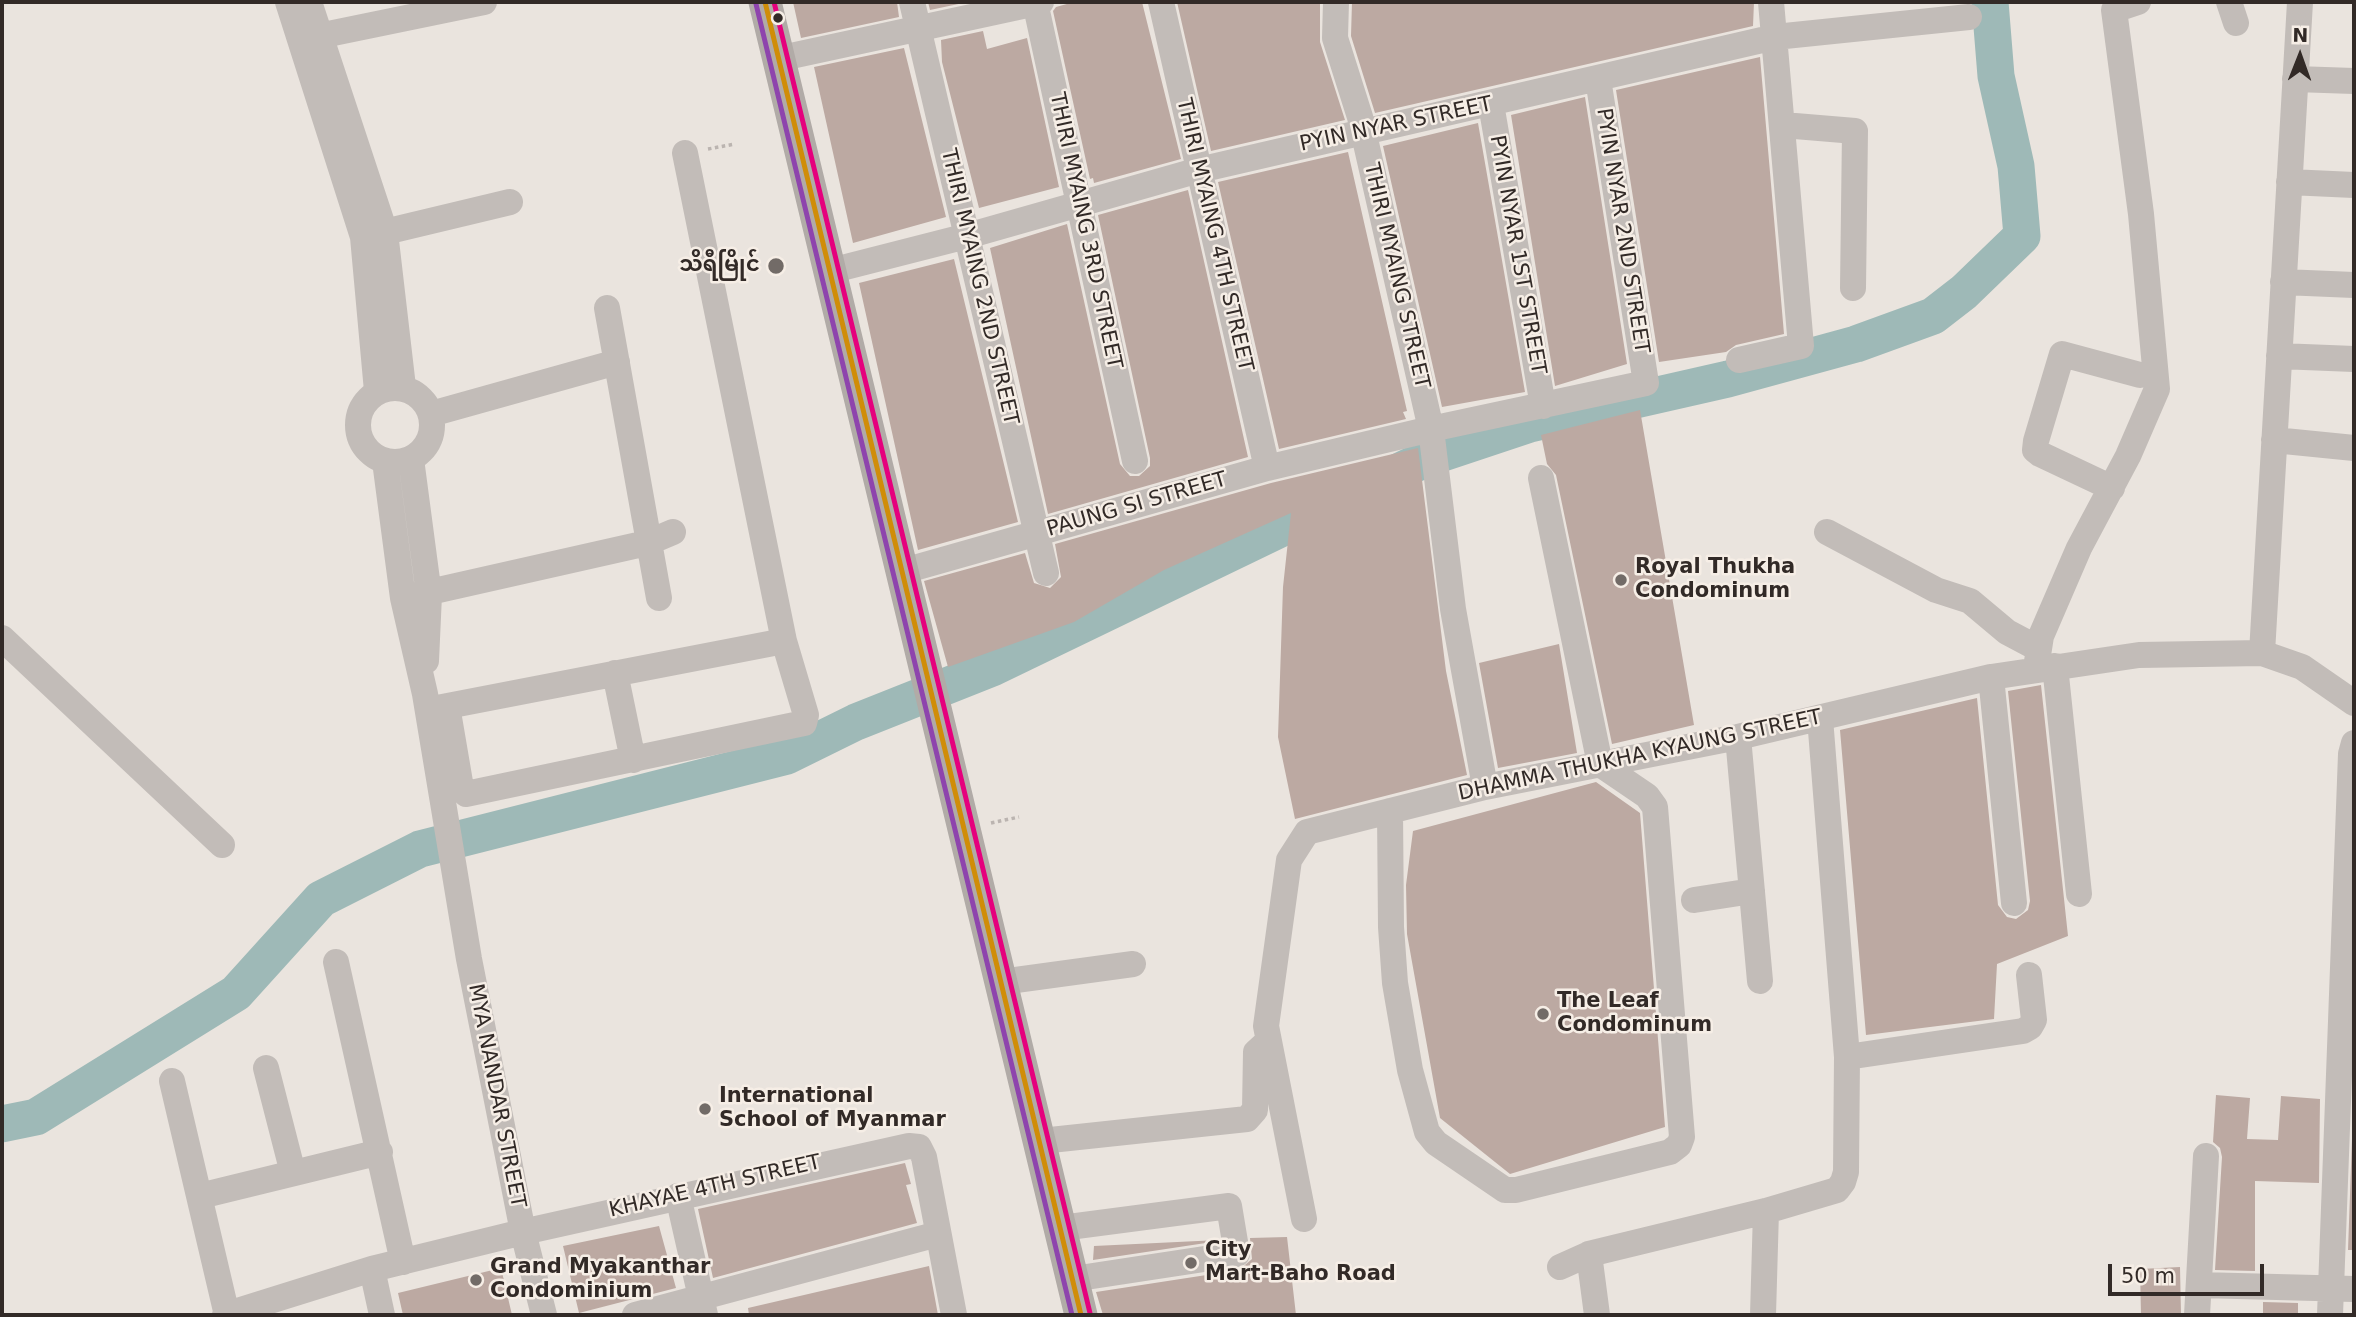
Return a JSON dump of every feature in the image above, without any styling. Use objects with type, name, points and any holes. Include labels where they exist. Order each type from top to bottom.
[{"type":"main road","points":[[765,2],[925,676],[1041,1141],[1081,1315]]},
{"type":"street","points":[[288,2],[312,37]]},
{"type":"street","points":[[309,2],[312,37],[374,235],[390,389]]},
{"type":"street","points":[[312,37],[484,2]]},
{"type":"street","name":"THIRI MYAING 2ND STREET","points":[[912,2],[1046,573]]},
{"type":"street","points":[[777,59],[1037,2]]},
{"type":"street","name":"THIRI MYAING 3RD STREET","points":[[1037,2],[1135,461]]},
{"type":"street","name":"THIRI MYAING 4TH STREET","points":[[1161,2],[1267,468]]},
{"type":"street","name":"THIRI MYAING STREET","points":[[1335,2],[1335,38],[1363,130],[1433,448],[1453,609],[1485,787]]},
{"type":"street","points":[[1739,360],[1801,346],[1771,2]]},
{"type":"street","points":[[2262,653],[2300,2]]},
{"type":"street","points":[[2078,894],[2041,636],[2079,548],[2112,488],[2157,388],[2141,214],[2117,4]]},
{"type":"street","name":"PYIN NYAR STREET","points":[[830,271],[967,236],[1199,170],[1775,37],[1969,17]]},
{"type":"street","name":"PYIN NYAR 2ND STREET","points":[[1543,406],[1646,383],[1598,79]]},
{"type":"street","points":[[2295,79],[2354,81]]},
{"type":"street","name":"PYIN NYAR 1ST STREET","points":[[1491,104],[1543,406]]},
{"type":"street","points":[[1783,125],[1854,131],[1853,288]]},
{"type":"street","points":[[398,460],[432,704],[461,788],[466,794],[804,723],[806,715],[784,640],[685,153]]},
{"type":"street","points":[[2289,182],[2354,185]]},
{"type":"street","points":[[374,235],[510,202]]},
{"type":"street","points":[[2283,282],[2354,285]]},
{"type":"street","points":[[607,308],[659,598]]},
{"type":"street","points":[[2112,488],[2040,454],[2035,450],[2036,441],[2062,354],[2140,375]]},
{"type":"street","points":[[2279,356],[2354,359]]},
{"type":"street","points":[[431,414],[617,362]]},
{"type":"street","points":[[390,389],[421,397],[431,414],[432,433],[423,450],[398,460],[368,452],[358,436],[359,410],[390,389]]},
{"type":"street","points":[[1433,448],[1543,406]]},
{"type":"street","points":[[2274,440],[2354,448]]},
{"type":"street","name":"PAUNG SI STREET","points":[[900,572],[1267,468],[1375,444],[1433,448]]},
{"type":"street","points":[[1390,811],[1391,927],[1395,984],[1410,1070],[1427,1132],[1436,1143],[1505,1190],[1516,1190],[1670,1152],[1679,1145],[1682,1137],[1655,807],[1647,796],[1600,764],[1541,478]]},
{"type":"street","points":[[416,596],[648,543],[673,532]]},
{"type":"street","points":[[1827,532],[1936,590],[1970,601],[2043,661]]},
{"type":"street","points":[[2,638],[222,845]]},
{"type":"street","points":[[432,704],[615,673],[784,640]]},
{"type":"street","name":"DHAMMA THUKHA KYAUNG STREET","points":[[1304,1219],[1267,1042],[1266,1026],[1289,860],[1307,832],[1485,787],[1821,718],[1991,677],[2043,661],[2138,655],[2262,653],[2302,667],[2354,703]]},
{"type":"street","points":[[615,673],[633,760]]},
{"type":"street","points":[[1991,677],[2014,903]]},
{"type":"street","name":"MYA NANDAR STREET","points":[[432,704],[444,813],[455,874],[523,1231],[544,1315]]},
{"type":"street","points":[[1560,1268],[1589,1254],[1766,1211],[1837,1190],[1843,1182],[1846,1172],[1847,1056],[1821,718]]},
{"type":"street","points":[[1738,737],[1760,981]]},
{"type":"street","points":[[2330,1315],[2343,1289],[2351,754],[2354,743]]},
{"type":"street","points":[[1694,900],[1752,891]]},
{"type":"street","points":[[336,962],[380,1152],[402,1262]]},
{"type":"street","points":[[1001,982],[1133,964]]},
{"type":"street","points":[[1847,1056],[2023,1031],[2030,1027],[2034,1020],[2029,975]]},
{"type":"street","points":[[1041,1141],[1247,1119],[1255,1110],[1256,1052],[1267,1042]]},
{"type":"street","points":[[267,1068],[293,1173]]},
{"type":"street","points":[[172,1081],[226,1315]]},
{"type":"street","name":"KHAYAE 4TH STREET","points":[[226,1315],[372,1269],[523,1231],[909,1146],[919,1147],[924,1157],[938,1234]]},
{"type":"street","points":[[200,1196],[380,1152]]},
{"type":"street","points":[[2197,1315],[2206,1156]]},
{"type":"street","points":[[678,1196],[703,1306]]},
{"type":"street","points":[[1061,1228],[1229,1206],[1237,1254],[1073,1279]]},
{"type":"street","points":[[1763,1315],[1766,1211]]},
{"type":"street","points":[[635,1315],[703,1306],[938,1234],[954,1315]]},
{"type":"street","points":[[1589,1254],[1597,1315]]},
{"type":"street","points":[[372,1269],[383,1315]]},
{"type":"street","points":[[2199,1285],[2343,1289]]},
{"type":"building","points":[[793,2],[897,2],[899,17],[801,38]]},
{"type":"building","points":[[928,2],[968,2],[930,10]]},
{"type":"building","points":[[1074,2],[1142,2],[1181,159],[1094,183],[1093,178],[1090,179],[1053,11],[1056,7]]},
{"type":"building","points":[[1177,2],[1320,2],[1320,42],[1345,120],[1211,151]]},
{"type":"building","points":[[1352,2],[1754,2],[1753,26],[1375,113],[1351,36]]},
{"type":"building","points":[[983,31],[987,49],[1027,38],[1059,187],[979,208],[942,62],[941,40]]},
{"type":"building","points":[[904,48],[946,217],[853,243],[814,67]]},
{"type":"building","points":[[1760,57],[1784,334],[1736,345],[1726,352],[1659,362],[1616,90]]},
{"type":"building","points":[[1585,97],[1627,364],[1555,386],[1511,115]]},
{"type":"building","points":[[1478,123],[1525,392],[1442,407],[1383,146]]},
{"type":"building","points":[[1348,152],[1407,411],[1403,412],[1406,419],[1279,449],[1218,182]]},
{"type":"building","points":[[1188,190],[1248,457],[1048,514],[990,248],[1067,224],[1120,464],[1130,476],[1139,476],[1150,466],[1150,458],[1098,215]]},
{"type":"building","points":[[954,259],[1018,522],[918,550],[859,283]]},
{"type":"building","name":"Royal Thukha Condominum","points":[[1640,410],[1694,725],[1612,744],[1556,475],[1547,464],[1541,435]]},
{"type":"building","points":[[1418,448],[1446,671],[1467,775],[1295,819],[1278,737],[1283,587],[1291,513],[1164,570],[1074,622],[948,667],[924,581],[1025,553],[1034,583],[1050,588],[1061,577],[1055,544],[1271,483]]},
{"type":"building","points":[[1559,644],[1577,753],[1498,768],[1479,663]]},
{"type":"building","points":[[2041,685],[2068,936],[1997,964],[1994,1019],[1866,1035],[1840,730],[1977,698],[1998,905],[2007,917],[2016,919],[2028,910],[2030,901],[2008,691]]},
{"type":"building","name":"The Leaf Condominum","points":[[1596,782],[1640,813],[1665,1127],[1510,1174],[1440,1118],[1407,934],[1406,885],[1413,831]]},
{"type":"building","points":[[2216,1095],[2250,1098],[2247,1139],[2278,1140],[2281,1096],[2320,1099],[2319,1183],[2255,1181],[2255,1271],[2215,1270],[2222,1157],[2220,1148],[2213,1142]]},
{"type":"building","points":[[2353,1111],[2354,1250],[2348,1250]]},
{"type":"building","points":[[905,1163],[911,1184],[906,1185],[917,1223],[713,1278],[698,1209]]},
{"type":"building","points":[[659,1226],[676,1288],[579,1313],[563,1246]]},
{"type":"building","points":[[1287,1237],[1296,1315],[1103,1315],[1096,1292],[1239,1270],[1252,1259],[1250,1238]]},
{"type":"building","points":[[1219,1241],[1093,1260],[1094,1246]]},
{"type":"building","points":[[929,1266],[938,1315],[749,1315],[748,1308]]},
{"type":"building","points":[[2180,1267],[2181,1315],[2141,1315],[2140,1269]]},
{"type":"building","name":"Grand Myakanthar Condominium","points":[[501,1268],[512,1315],[403,1315],[398,1293]]},
{"type":"building","points":[[2263,1302],[2298,1303],[2298,1315],[2263,1315]]},
{"type":"waterway","points":[[2,1124],[36,1117],[236,993],[321,899],[420,849],[787,756],[856,722],[992,668],[1425,459],[1530,424],[1728,379],[1856,344],[1933,316],[1964,292],[2022,236],[2016,166],[1996,76],[1990,2]]},
{"type":"transit line","points":[[765,2],[1081,1315]]},
{"type":"transit line","points":[[774,2],[1090,1313]]},
{"type":"transit line","points":[[756,4],[1072,1315]]},
{"type":"place","name":"သိရီမြိုင်","points":[[776,266]]},
{"type":"place","name":"Royal Thukha Condominum","points":[[1621,580]]},
{"type":"place","name":"The Leaf Condominum","points":[[1543,1014]]},
{"type":"place","name":"International School of Myanmar","points":[[705,1109]]},
{"type":"place","name":"City Mart-Baho Road","points":[[1191,1263]]},
{"type":"place","name":"Grand Myakanthar Condominium","points":[[476,1280]]}]
